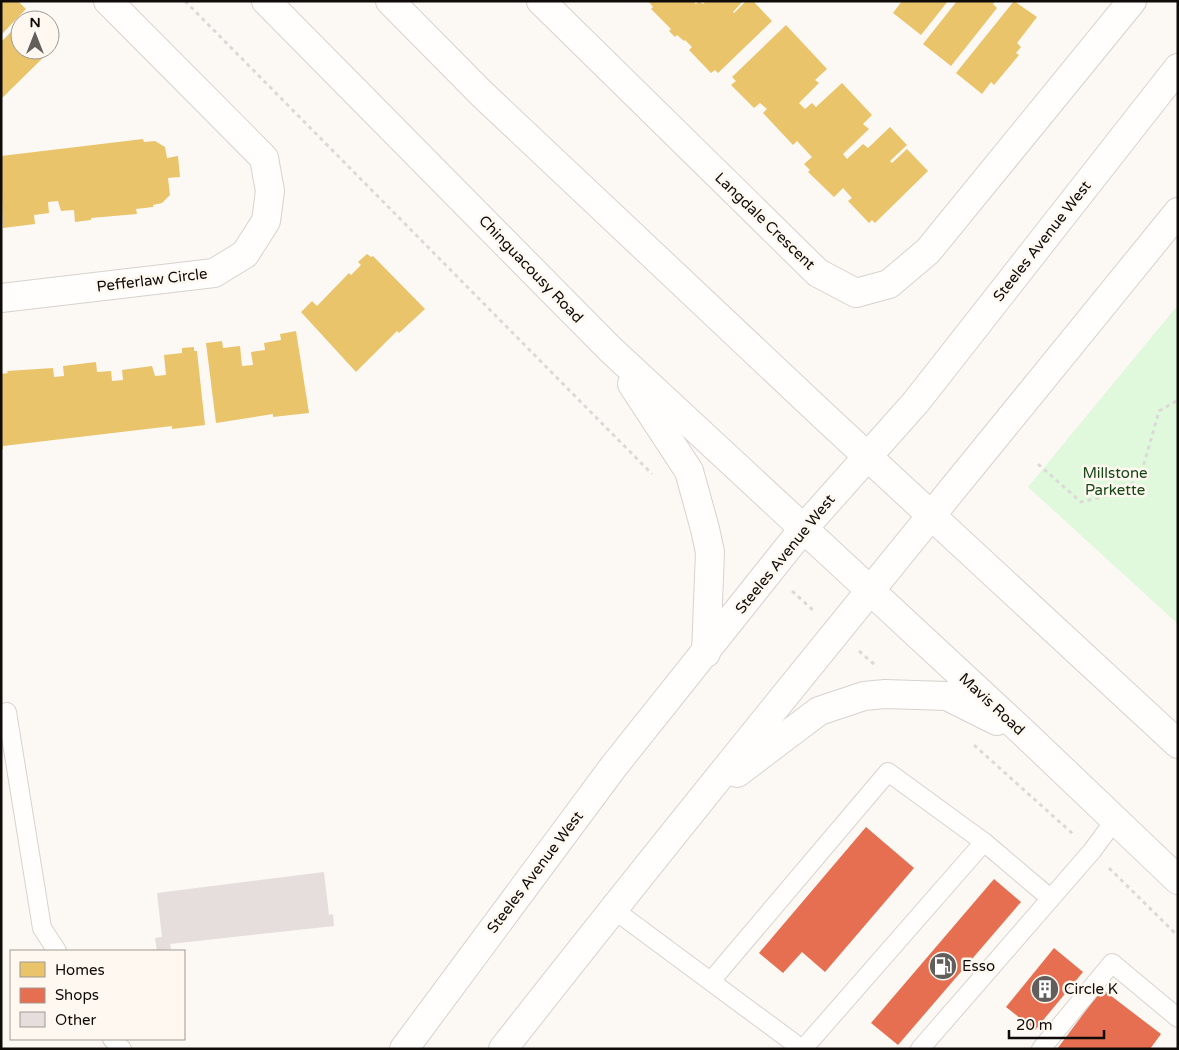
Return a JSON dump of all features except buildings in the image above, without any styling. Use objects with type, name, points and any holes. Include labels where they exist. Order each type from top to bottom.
[{"type":"main road","name":"Pefferlaw Circle","points":[[1,298],[214,273],[245,254],[266,222],[270,191],[264,158],[108,1]]},
{"type":"main road","name":"Chinguacousy Road","points":[[266,1],[610,349],[803,529]]},
{"type":"main road","points":[[390,1],[489,101],[867,457],[1178,744]]},
{"type":"main road","name":"Langdale Crescent","points":[[541,1],[818,273],[856,293],[889,284],[928,251],[1131,2]]},
{"type":"main road","name":"Steeles Avenue West","points":[[404,1049],[614,766],[803,529],[916,402],[1178,68]]},
{"type":"main road","points":[[503,1049],[837,631],[1178,212]]},
{"type":"main road","points":[[610,349],[689,470],[710,552],[706,653]]},
{"type":"main road","name":"Mavis Road","points":[[803,529],[1026,735],[1178,880]]},
{"type":"main road","points":[[706,796],[819,711],[864,696],[885,694],[947,696],[1026,735]]},
{"type":"lane","points":[[6,712],[42,928],[56,950]]},
{"type":"lane","points":[[711,981],[888,772],[984,842],[1050,898]]},
{"type":"lane","points":[[920,1049],[1092,851],[1115,820]]},
{"type":"lane","points":[[613,909],[803,1049],[984,842]]},
{"type":"lane","points":[[1041,1049],[1112,963],[1178,1018]]},
{"type":"lane","points":[[113,1040],[122,1049]]},
{"type":"path","points":[[185,1],[654,475]]},
{"type":"path","points":[[1038,464],[1081,502],[1127,491],[1142,470],[1159,411],[1178,400]]},
{"type":"path","points":[[770,571],[870,662]]},
{"type":"path","points":[[967,739],[1092,851],[1178,936]]},
{"type":"green space","name":"Millstone Parkette","points":[[1178,305],[1178,624],[1028,487]]},
{"type":"place","name":"Esso","points":[[943,966]]},
{"type":"place","name":"Circle K","points":[[1045,989]]}]
